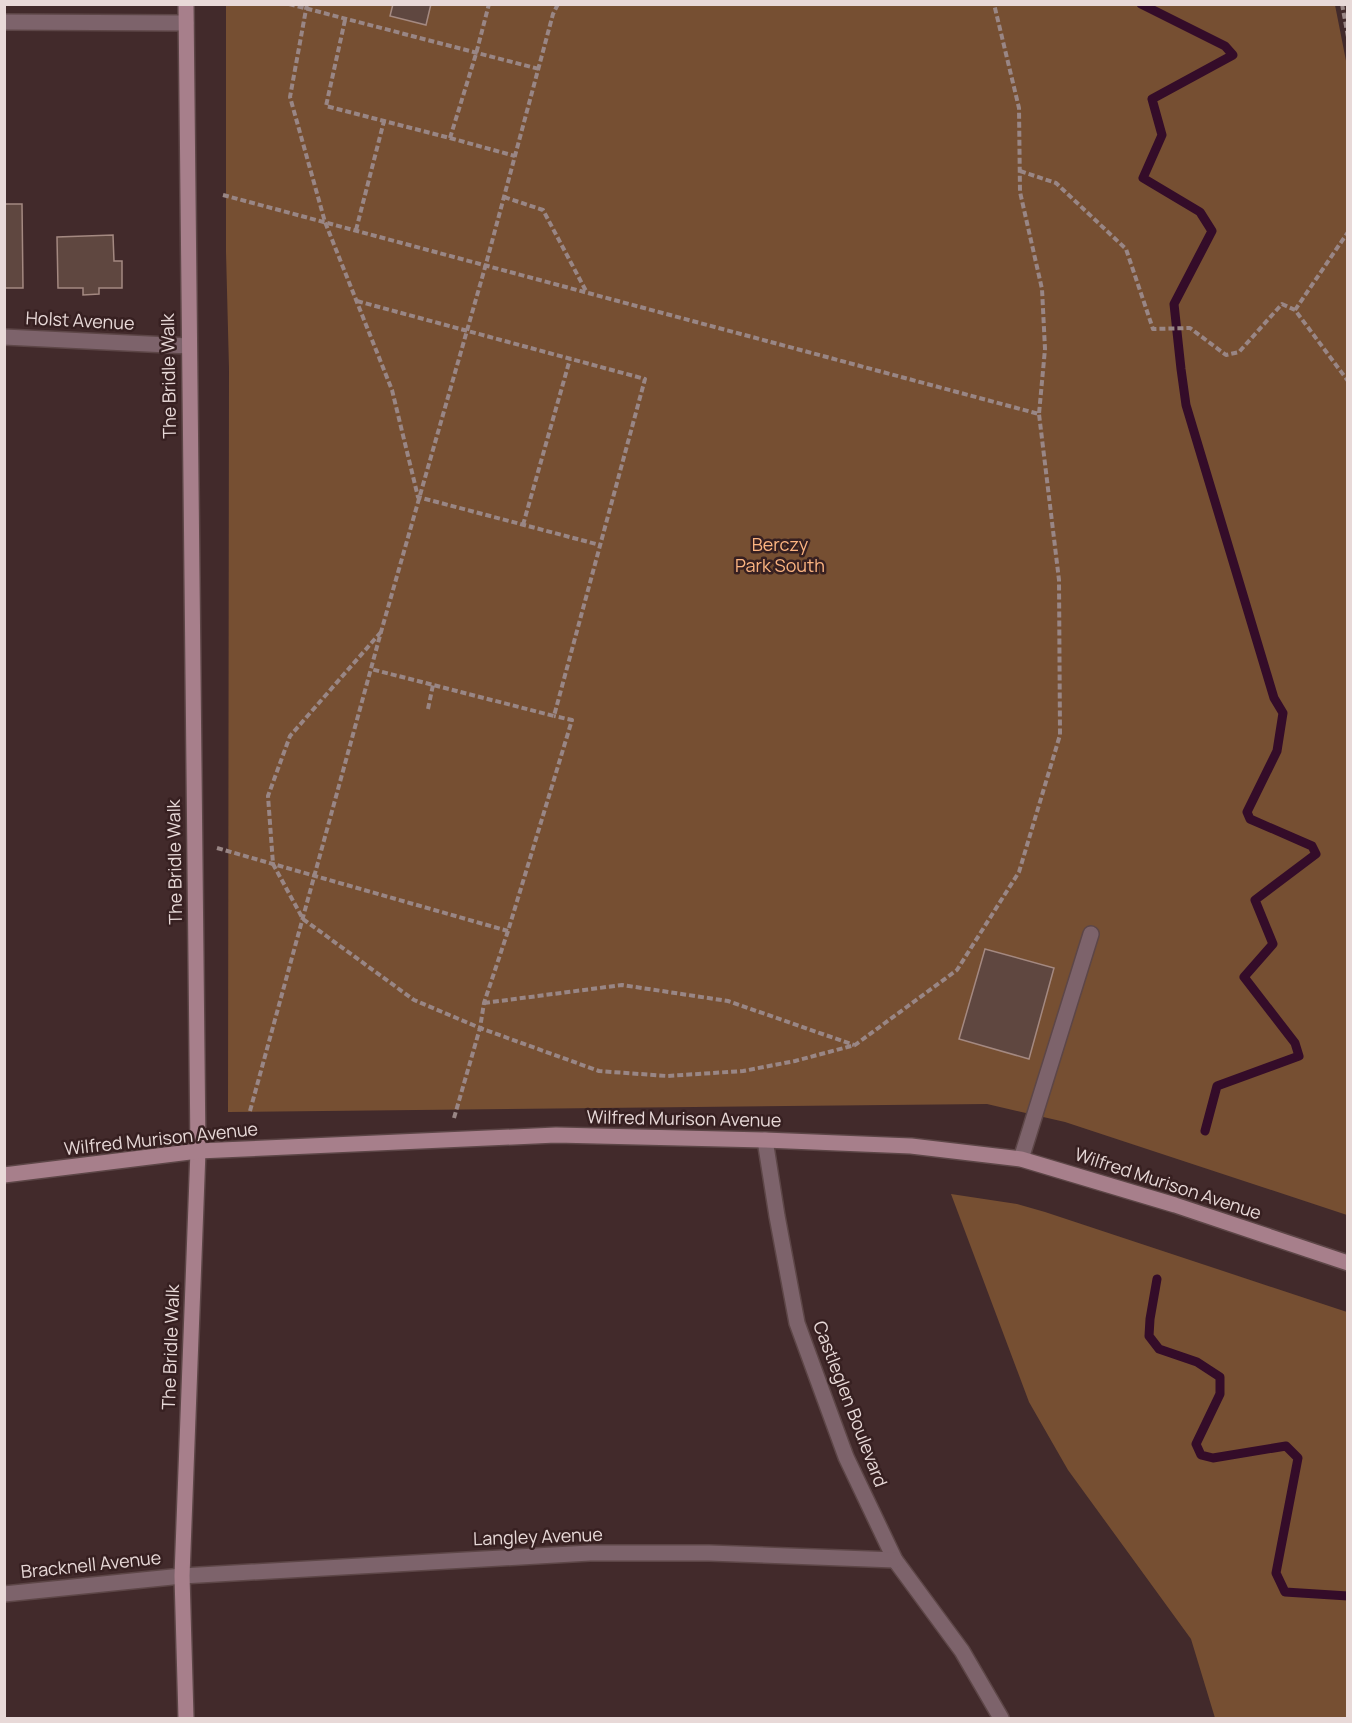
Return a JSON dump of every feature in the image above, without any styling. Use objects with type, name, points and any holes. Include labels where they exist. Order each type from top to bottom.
[{"type":"street","name":"The Bridle Walk","points":[[186,4],[198,1151],[182,1576],[186,1719]]},
{"type":"street","points":[[4,22],[186,23]]},
{"type":"street","name":"Holst Avenue","points":[[4,337],[189,346]]},
{"type":"street","points":[[1022,1159],[1091,934]]},
{"type":"street","name":"Wilfred Murison Avenue","points":[[4,1175],[198,1151],[556,1135],[765,1140],[922,1147],[1022,1159],[1175,1205],[1347,1263]]},
{"type":"street","name":"Castleglen Boulevard","points":[[765,1140],[797,1323],[846,1456],[895,1560],[962,1651],[1001,1719]]},
{"type":"street","name":"Langley Avenue","points":[[182,1576],[590,1553],[709,1553],[895,1560]]},
{"type":"street","name":"Bracknell Avenue","points":[[4,1594],[182,1576]]},
{"type":"path","points":[[289,4],[539,69]]},
{"type":"path","points":[[450,138],[477,54],[489,4]]},
{"type":"path","points":[[250,1111],[418,496],[486,264],[553,14],[558,4]]},
{"type":"path","points":[[381,632],[291,736],[268,796],[273,864],[303,919],[414,1000],[480,1028],[598,1071],[667,1076],[743,1071],[795,1061],[855,1045],[957,970],[1019,872],[1060,735],[1059,580],[1039,414],[1045,349],[1042,289],[1020,192],[1019,108],[994,4]]},
{"type":"path","points":[[1342,4],[1347,37]]},
{"type":"path","points":[[307,7],[290,97],[325,222],[392,390],[418,496]]},
{"type":"path","points":[[345,20],[326,106],[515,156]]},
{"type":"path","points":[[356,230],[384,121]]},
{"type":"path","points":[[1020,171],[1056,183],[1126,249],[1152,329],[1190,328],[1226,356],[1239,352],[1282,304],[1295,310],[1347,381]]},
{"type":"path","points":[[223,195],[1039,414]]},
{"type":"path","points":[[504,196],[543,210],[586,291]]},
{"type":"path","points":[[1295,310],[1347,232]]},
{"type":"path","points":[[357,301],[645,379],[554,716]]},
{"type":"path","points":[[524,525],[570,359]]},
{"type":"path","points":[[418,496],[600,545]]},
{"type":"path","points":[[371,669],[572,720],[484,1003],[480,1028],[448,1140]]},
{"type":"path","points":[[428,709],[433,685]]},
{"type":"path","points":[[194,842],[508,930]]},
{"type":"path","points":[[484,1003],[622,985],[728,1001],[855,1045]]},
{"type":"green space","name":"Berczy Park South","points":[[226,5],[1335,5],[1348,71],[1347,1215],[1065,1122],[987,1104],[228,1112],[229,368],[226,252]]},
{"type":"green space","points":[[951,1194],[1017,1204],[1045,1212],[1347,1312],[1347,1718],[1215,1718],[1191,1639],[1068,1470],[1029,1402]]},
{"type":"building","points":[[393,4],[431,4],[426,25],[390,16]]},
{"type":"building","points":[[4,204],[22,204],[23,288],[4,288]]},
{"type":"building","points":[[113,235],[114,261],[122,261],[122,288],[99,288],[99,294],[83,295],[83,288],[58,288],[57,237]]},
{"type":"building","points":[[985,949],[1054,968],[1029,1059],[959,1039]]},
{"type":"waterway","points":[[1141,4],[1225,46],[1233,55],[1152,99],[1162,135],[1143,178],[1200,212],[1212,231],[1174,304],[1186,405],[1274,698],[1283,713],[1277,751],[1247,812],[1250,819],[1312,846],[1316,854],[1255,900],[1273,944],[1244,977],[1295,1043],[1299,1056],[1217,1086],[1205,1131]]},
{"type":"waterway","points":[[1157,1279],[1149,1336],[1159,1349],[1197,1362],[1220,1377],[1220,1394],[1196,1444],[1201,1455],[1213,1458],[1286,1446],[1298,1458],[1276,1573],[1285,1592],[1348,1596]]}]
